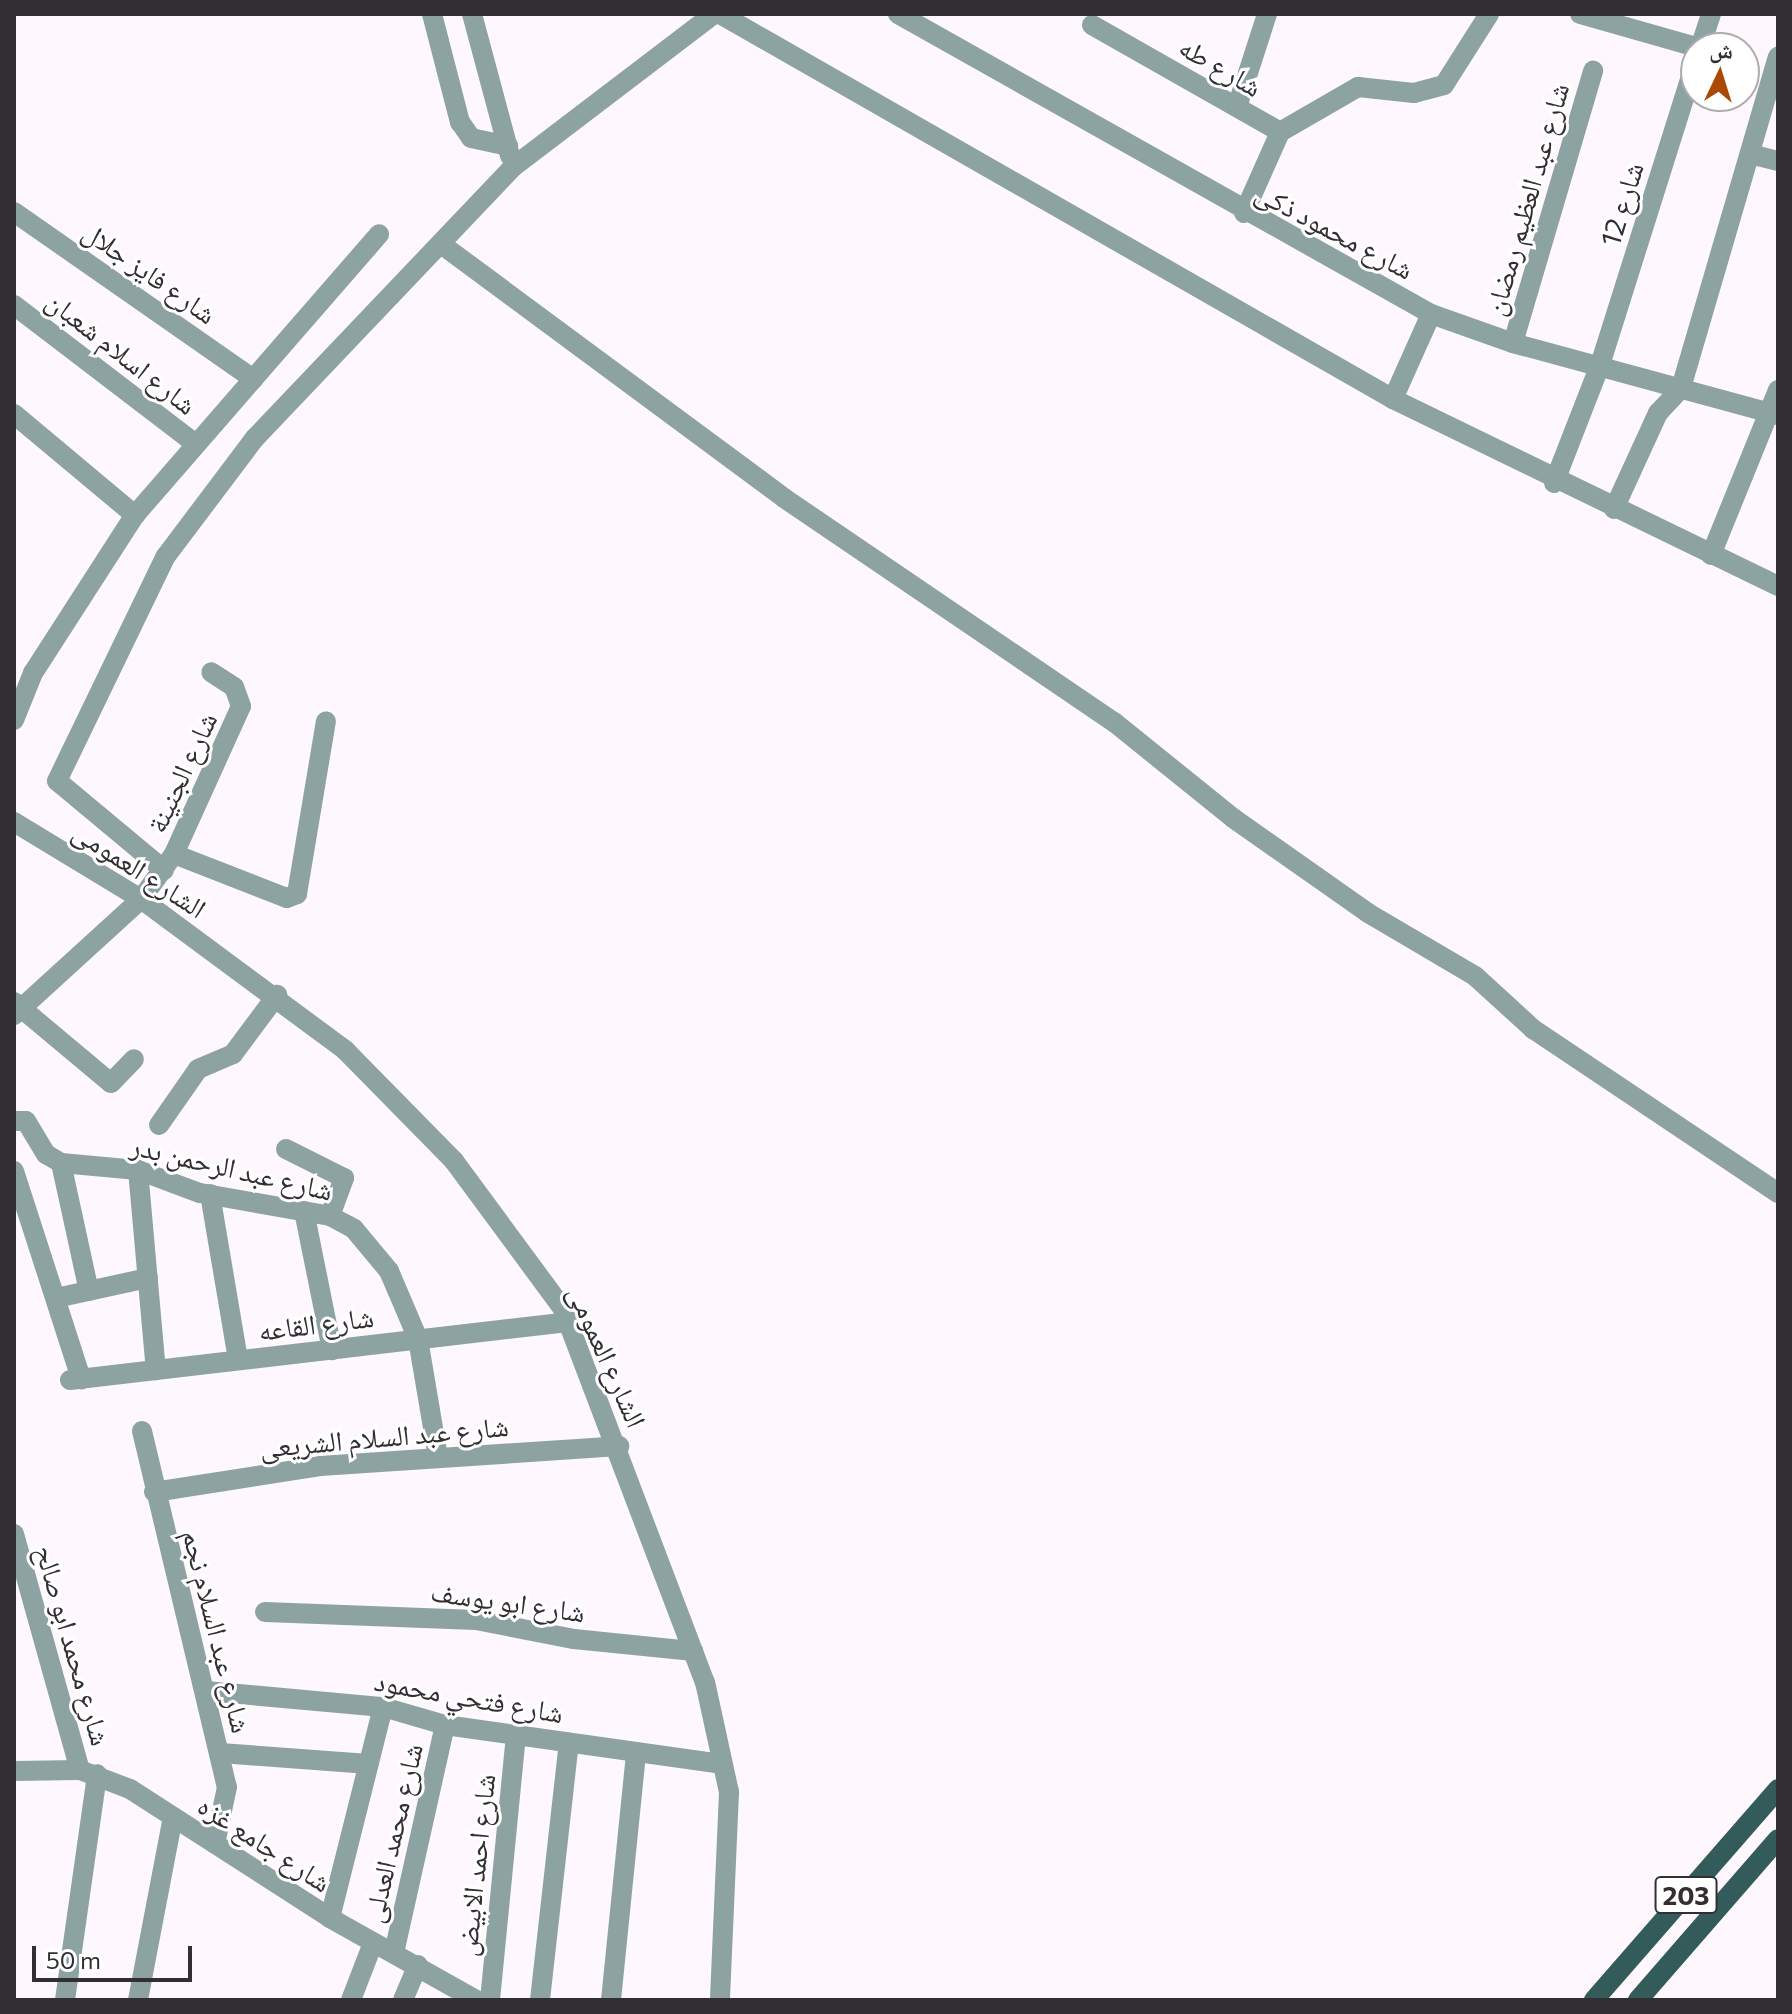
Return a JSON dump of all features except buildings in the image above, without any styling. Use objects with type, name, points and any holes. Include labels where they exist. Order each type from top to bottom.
[{"type":"main road","name":"203","points":[[1594,2000],[1778,1789]]},
{"type":"main road","name":"203","points":[[1638,2000],[1778,1839]]},
{"type":"street","points":[[432,14],[460,122],[471,138],[508,146]]},
{"type":"street","points":[[472,14],[513,167]]},
{"type":"street","points":[[326,721],[297,894],[287,898],[169,862],[59,789],[58,774],[166,556],[207,497],[513,167],[717,14],[1393,399],[1554,483],[1778,586]]},
{"type":"street","name":"شارع محمود ذكى","points":[[898,14],[1244,213],[1431,314],[1513,343],[1774,414]]},
{"type":"street","points":[[1237,107],[1267,14]]},
{"type":"street","points":[[1244,213],[1280,132],[1358,87],[1414,93],[1444,85],[1489,14]]},
{"type":"street","points":[[1580,14],[1680,42]]},
{"type":"street","name":"شارع طه","points":[[1092,25],[1280,132]]},
{"type":"street","points":[[1614,509],[1658,413],[1681,388],[1778,57]]},
{"type":"street","name":"شارع عبد العظيم رمضان","points":[[1513,343],[1593,71]]},
{"type":"street","name":"شارع 12","points":[[1554,483],[1600,365],[1680,111]]},
{"type":"street","points":[[1750,154],[1778,161]]},
{"type":"street","name":"شارع فايز جلال","points":[[14,212],[253,379]]},
{"type":"street","points":[[14,720],[33,673],[135,515],[379,234]]},
{"type":"street","points":[[441,244],[784,498],[1114,722],[1343,896],[1475,976],[1533,1029],[1778,1193]]},
{"type":"street","name":"شارع اسلام شعبان","points":[[14,305],[196,444]]},
{"type":"street","points":[[1393,399],[1431,314]]},
{"type":"street","points":[[1711,555],[1774,414],[1778,390]]},
{"type":"street","points":[[14,414],[135,515]]},
{"type":"street","name":"شارع الجنينة","points":[[17,1008],[141,899],[169,862],[241,706],[234,687],[211,672]]},
{"type":"street","name":"الشارع العمومى","points":[[14,822],[141,899],[277,995],[345,1050],[454,1161],[568,1322],[619,1446],[693,1651],[729,1792],[729,1848],[720,2000]]},
{"type":"street","points":[[159,1125],[198,1069],[233,1054],[277,995]]},
{"type":"street","points":[[17,1008],[111,1083],[134,1059]]},
{"type":"street","points":[[14,1121],[26,1121],[46,1154],[61,1163],[89,1291]]},
{"type":"street","points":[[286,1149],[344,1178],[330,1216]]},
{"type":"street","name":"شارع عبد الرحمن بدر","points":[[61,1163],[138,1170],[210,1194],[330,1216],[374,1248],[418,1339],[438,1457]]},
{"type":"street","points":[[138,1170],[156,1370]]},
{"type":"street","points":[[14,1171],[56,1298],[148,1278]]},
{"type":"street","points":[[210,1194],[238,1360]]},
{"type":"street","points":[[304,1211],[332,1350]]},
{"type":"street","name":"شارع القاعه","points":[[56,1298],[76,1380],[568,1322]]},
{"type":"street","name":"شارع عبد السلام نجم","points":[[142,1431],[154,1492],[220,1753],[227,1799],[215,1844]]},
{"type":"street","name":"شارع عبد السلام الشريعى","points":[[154,1492],[280,1471],[619,1446]]},
{"type":"street","name":"شارع محمد ابو صالح","points":[[14,1534],[89,1772],[65,2000]]},
{"type":"street","name":"شارع ابو يوسف","points":[[265,1612],[449,1618],[693,1651]]},
{"type":"street","name":"شارع فتحي محمود","points":[[206,1691],[383,1707],[445,1725],[721,1764]]},
{"type":"street","points":[[330,1918],[383,1707]]},
{"type":"street","name":"شارع محمد العدلى","points":[[394,1953],[445,1725]]},
{"type":"street","name":"شارع احمد الابيض","points":[[490,2000],[516,1735]]},
{"type":"street","points":[[540,2000],[569,1743]]},
{"type":"street","points":[[611,2000],[636,1752]]},
{"type":"street","points":[[220,1753],[369,1764]]},
{"type":"street","points":[[14,1792],[15,1767],[89,1772]]},
{"type":"street","name":"شارع جامع غزه","points":[[89,1772],[173,1817],[330,1918],[418,1965],[455,1994],[476,2000]]},
{"type":"street","points":[[138,2000],[173,1817]]},
{"type":"street","points":[[351,2000],[373,1943]]},
{"type":"street","points":[[403,2000],[418,1965]]}]
